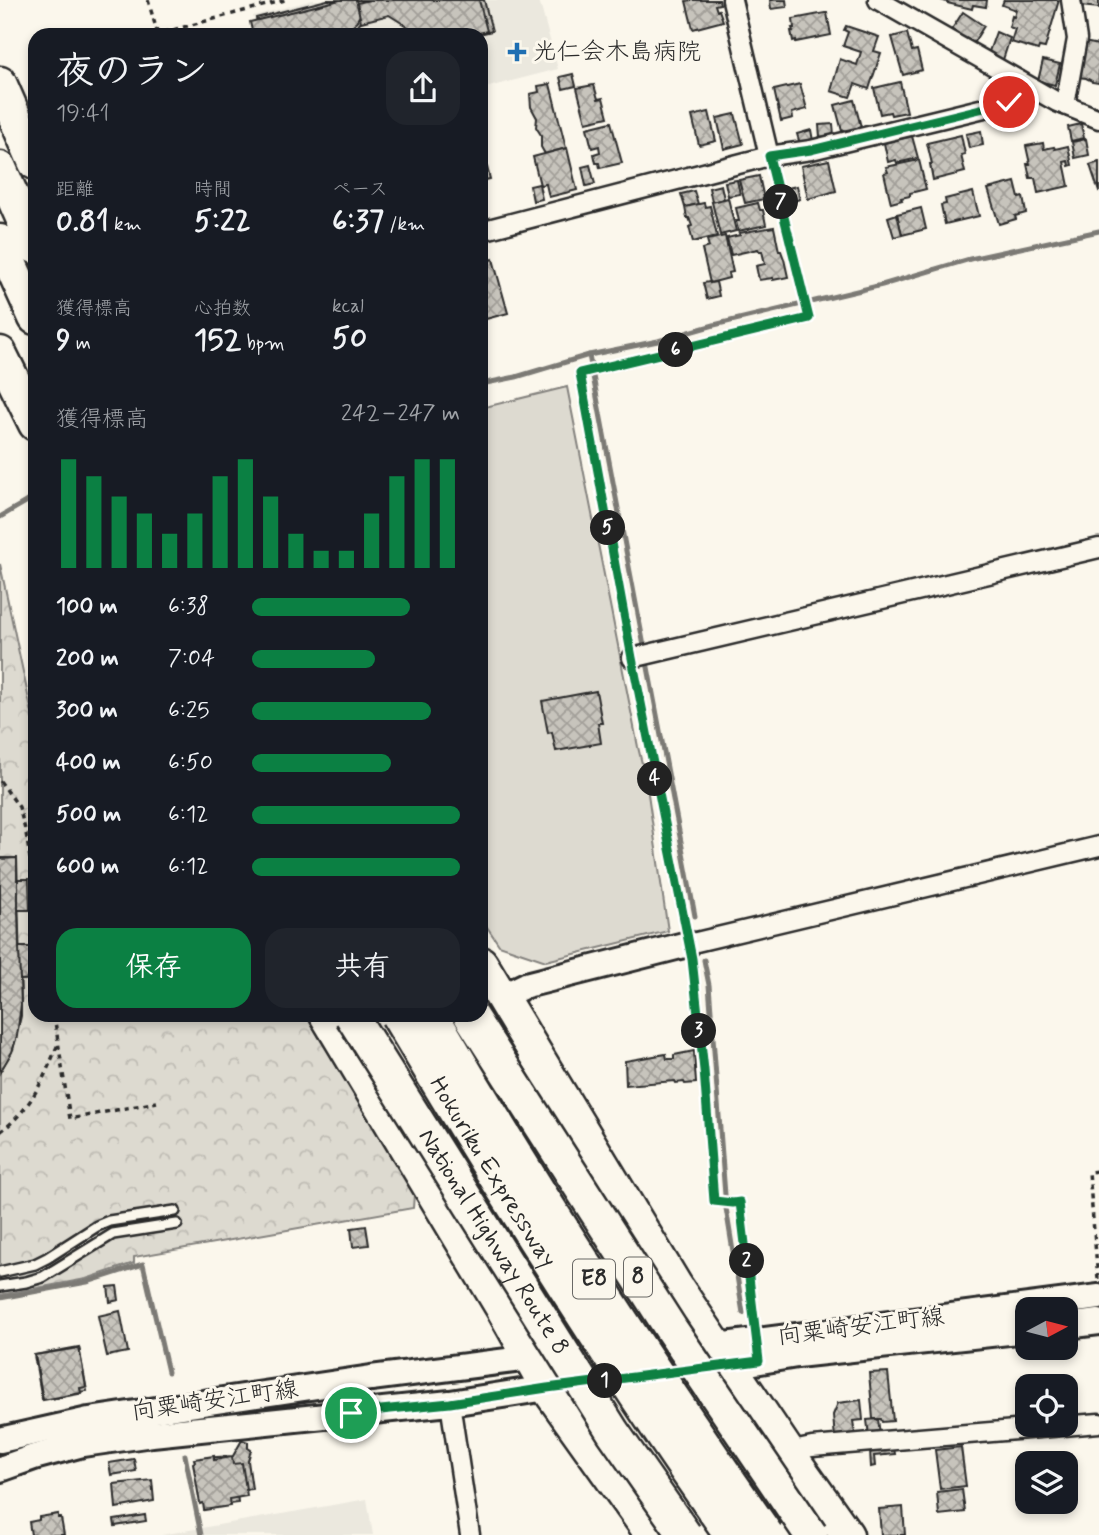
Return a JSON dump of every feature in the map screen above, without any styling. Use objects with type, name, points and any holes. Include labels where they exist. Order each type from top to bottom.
[{"type":"highway","points":[[0,83],[28,147]]},
{"type":"highway","points":[[0,168],[28,231]]},
{"type":"highway","points":[[0,241],[28,303]]},
{"type":"highway","points":[[0,353],[28,410]]},
{"type":"highway","points":[[488,975],[676,1286],[847,1535]]},
{"type":"highway","points":[[330,1022],[547,1388],[652,1535]]},
{"type":"highway","name":"National Highway Route 8","points":[[355,1022],[613,1432],[685,1535]]},
{"type":"highway","name":"Hokuriku Expressway","points":[[401,1022],[551,1266],[680,1463],[731,1535]]},
{"type":"highway","name":"Hokuriku Expressway","points":[[436,1022],[575,1250],[767,1535]]},
{"type":"highway","name":"8","points":[[474,1022],[671,1329],[811,1535]]},
{"type":"main road","points":[[501,997],[526,985],[688,944]]},
{"type":"main road","name":"向粟崎安江町線","points":[[0,1469],[83,1444],[152,1434],[450,1403],[724,1356],[756,1341],[1099,1294]]},
{"type":"main road","points":[[1078,1325],[1099,1322]]},
{"type":"main road","name":"向粟崎安江町線","points":[[0,1440],[142,1411],[530,1358],[797,1356],[1015,1331]]},
{"type":"street","points":[[732,0],[769,156]]},
{"type":"street","points":[[878,0],[1018,80],[1065,105],[1099,119]]},
{"type":"street","points":[[1065,105],[1077,39],[1071,0]]},
{"type":"street","points":[[488,229],[769,156],[811,150],[1009,102],[1018,80]]},
{"type":"street","points":[[641,656],[1099,548]]},
{"type":"street","points":[[688,944],[1099,846]]},
{"type":"street","points":[[450,1403],[470,1535]]},
{"type":"street","points":[[788,1452],[812,1447],[1099,1423]]},
{"type":"lane","points":[[0,1272],[35,1264],[109,1221],[175,1211]]},
{"type":"lane","points":[[0,1286],[43,1277],[113,1234],[177,1224]]},
{"type":"path","points":[[148,0],[155,28]]},
{"type":"path","points":[[183,28],[285,0]]},
{"type":"path","points":[[756,1341],[740,1202],[714,1201],[692,959],[641,656],[580,373],[809,318],[769,156]]},
{"type":"path","points":[[0,781],[19,807],[28,846]]},
{"type":"path","points":[[55,1022],[70,1119],[157,1102]]},
{"type":"path","points":[[0,1132],[33,1100],[58,1042]]},
{"type":"path","points":[[1099,1171],[1089,1172],[1099,1294]]},
{"type":"shaded area","name":"光仁会木島病院","points":[[313,0],[539,0],[558,69],[488,87],[488,28],[256,28],[253,16]]},
{"type":"shaded area","points":[[367,1499],[373,1535],[161,1535]]},
{"type":"green space","points":[[567,387],[646,780],[668,931],[546,961],[499,945],[488,928],[488,406]]},
{"type":"green space","points":[[0,564],[28,695],[28,1022],[310,1022],[414,1194],[413,1208],[134,1257],[134,1263],[86,1279],[0,1295]]},
{"type":"building","points":[[327,0],[484,0],[492,31],[488,32],[488,28],[441,28],[407,3],[366,14],[356,28],[258,28],[256,18]]},
{"type":"building","points":[[340,0],[356,0],[360,15],[352,28],[251,28],[250,22]]},
{"type":"building","points":[[370,0],[479,0],[486,28],[410,28],[389,15],[361,22],[357,3]]},
{"type":"building","points":[[719,0],[720,4],[715,5],[723,21],[693,29],[686,1]]},
{"type":"building","points":[[770,0],[786,0],[787,7],[771,9]]},
{"type":"building","points":[[941,0],[987,0],[986,7],[973,5],[972,9]]},
{"type":"building","points":[[1004,0],[1059,0],[1045,48],[1039,47],[1038,50],[1011,42],[1015,29],[1009,27],[1016,10],[1002,5]]},
{"type":"building","points":[[1070,0],[1099,0],[1099,8],[1070,5]]},
{"type":"building","points":[[963,12],[984,26],[972,45],[956,36],[958,33],[952,29]]},
{"type":"building","points":[[827,13],[831,35],[793,41],[793,19]]},
{"type":"building","points":[[846,26],[879,37],[874,51],[881,53],[869,89],[855,84],[850,97],[831,91],[840,59],[857,65],[861,52],[843,46],[848,32],[844,30]]},
{"type":"building","points":[[996,32],[1010,38],[1001,66],[986,60]]},
{"type":"building","points":[[907,33],[912,51],[917,50],[922,70],[903,75],[892,37]]},
{"type":"building","points":[[1084,42],[1099,45],[1099,83],[1069,76]]},
{"type":"building","points":[[1043,60],[1060,64],[1055,85],[1038,81]]},
{"type":"building","points":[[573,74],[576,86],[563,89],[560,77]]},
{"type":"building","points":[[900,82],[907,112],[880,114],[874,88]]},
{"type":"building","points":[[550,84],[566,148],[545,154],[541,147],[541,135],[536,127],[537,118],[531,107],[530,94],[539,92],[538,86]]},
{"type":"building","points":[[800,84],[807,109],[792,113],[793,118],[781,121],[774,90]]},
{"type":"building","points":[[594,85],[598,99],[603,98],[608,117],[586,122],[577,88]]},
{"type":"building","points":[[854,100],[861,127],[842,131],[835,105]]},
{"type":"building","points":[[709,112],[716,141],[699,145],[692,116]]},
{"type":"building","points":[[735,114],[743,144],[724,149],[717,118]]},
{"type":"building","points":[[611,122],[622,163],[600,168],[594,154],[600,152],[599,146],[592,148],[587,128]]},
{"type":"building","points":[[833,124],[834,135],[820,137],[819,125]]},
{"type":"building","points":[[1081,124],[1084,138],[1071,141],[1068,127]]},
{"type":"building","points":[[811,130],[813,141],[800,144],[797,134]]},
{"type":"building","points":[[981,131],[983,145],[969,148],[966,134]]},
{"type":"building","points":[[961,135],[965,154],[961,155],[965,172],[933,180],[927,143]]},
{"type":"building","points":[[912,136],[918,158],[897,163],[896,160],[888,162],[884,143]]},
{"type":"building","points":[[1086,139],[1089,155],[1075,158],[1072,142]]},
{"type":"building","points":[[1043,143],[1044,149],[1068,146],[1072,165],[1069,166],[1068,161],[1064,162],[1069,186],[1038,193],[1035,178],[1030,178],[1026,146]]},
{"type":"building","points":[[567,148],[577,190],[549,197],[546,184],[540,185],[533,157]]},
{"type":"building","points":[[829,160],[836,191],[808,199],[801,166]]},
{"type":"building","points":[[919,160],[926,189],[910,193],[910,196],[891,203],[884,173],[888,172],[886,167]]},
{"type":"building","points":[[1099,162],[1099,192],[1090,165]]},
{"type":"building","points":[[590,165],[595,184],[586,186],[582,167]]},
{"type":"building","points":[[759,176],[764,199],[745,203],[739,180]]},
{"type":"building","points":[[737,180],[740,194],[728,196],[725,182]]},
{"type":"building","points":[[1015,182],[1019,198],[1023,197],[1026,213],[999,224],[988,189]]},
{"type":"building","points":[[539,184],[542,199],[533,201],[530,186]]},
{"type":"building","points":[[721,185],[724,199],[712,202],[709,188]]},
{"type":"building","points":[[797,186],[800,199],[790,202],[787,188]]},
{"type":"building","points":[[694,191],[698,204],[685,207],[681,194]]},
{"type":"building","points":[[973,192],[979,216],[945,224],[941,205],[946,204],[945,199]]},
{"type":"building","points":[[728,198],[736,231],[720,235],[712,202]]},
{"type":"building","points":[[704,203],[705,207],[710,206],[717,236],[693,242],[689,227],[692,226],[685,207]]},
{"type":"building","points":[[758,203],[760,210],[763,210],[766,225],[738,231],[736,208]]},
{"type":"building","points":[[921,208],[926,229],[902,235],[897,214]]},
{"type":"building","points":[[897,214],[902,235],[894,237],[888,217]]},
{"type":"building","points":[[774,227],[788,277],[759,280],[756,266],[765,264],[762,251],[758,249],[731,255],[727,238],[740,235],[739,233]]},
{"type":"building","points":[[725,236],[733,272],[728,273],[729,278],[710,283],[702,249],[709,247],[707,240]]},
{"type":"building","points":[[493,259],[508,313],[488,318],[488,261]]},
{"type":"building","points":[[716,282],[719,296],[707,299],[703,283]]},
{"type":"building","points":[[596,691],[602,723],[598,723],[601,743],[556,751],[552,732],[548,733],[542,701]]},
{"type":"building","points":[[0,858],[17,858],[21,1016],[13,1049],[0,1072]]},
{"type":"building","points":[[17,858],[17,880],[28,879],[28,910],[18,910],[19,948],[28,947],[28,979],[20,980],[21,1004],[17,1036],[12,1052],[0,1072],[0,859]]},
{"type":"building","points":[[18,879],[28,879],[28,910],[18,910]]},
{"type":"building","points":[[19,947],[28,947],[28,979],[20,980]]},
{"type":"building","points":[[694,1051],[696,1083],[675,1081],[626,1085],[625,1061],[666,1054],[667,1059],[674,1059],[674,1055]]},
{"type":"building","points":[[366,1226],[369,1245],[353,1247],[351,1228]]},
{"type":"building","points":[[117,1286],[119,1300],[110,1302],[108,1287]]},
{"type":"building","points":[[120,1311],[128,1352],[107,1356],[98,1316]]},
{"type":"building","points":[[79,1347],[87,1391],[42,1399],[34,1355]]},
{"type":"building","points":[[79,1348],[86,1387],[80,1388],[81,1393],[43,1400],[35,1355]]},
{"type":"building","points":[[888,1372],[893,1421],[882,1422],[881,1419],[873,1419],[869,1373]]},
{"type":"building","points":[[861,1400],[863,1420],[853,1421],[855,1434],[849,1435],[849,1438],[835,1439],[833,1415],[838,1403]]},
{"type":"building","points":[[878,1419],[880,1435],[869,1436],[867,1420]]},
{"type":"building","points":[[242,1440],[248,1442],[248,1448],[251,1450],[248,1461],[252,1489],[237,1491],[238,1503],[206,1507],[202,1458],[233,1456]]},
{"type":"building","points":[[961,1447],[966,1486],[940,1489],[935,1450]]},
{"type":"building","points":[[894,1448],[895,1454],[874,1456],[875,1466],[871,1467],[870,1451]]},
{"type":"building","points":[[214,1456],[214,1460],[232,1457],[233,1464],[242,1463],[247,1496],[229,1499],[230,1506],[204,1510],[203,1503],[200,1504],[193,1463],[194,1459]]},
{"type":"building","points":[[134,1459],[136,1471],[111,1475],[109,1463]]},
{"type":"building","points":[[152,1480],[154,1501],[116,1508],[114,1484]]},
{"type":"building","points":[[962,1489],[965,1512],[939,1515],[937,1492]]},
{"type":"building","points":[[903,1507],[905,1535],[881,1535],[879,1509]]},
{"type":"building","points":[[58,1514],[64,1535],[31,1535],[29,1522],[39,1520],[39,1517]]},
{"type":"building","points":[[145,1515],[146,1521],[115,1526],[114,1520]]},
{"type":"waterway","points":[[488,383],[589,355],[658,341],[882,285],[970,259],[1099,231]]},
{"type":"waterway","points":[[589,355],[695,916]]},
{"type":"waterway","points":[[0,517],[28,501]]},
{"type":"waterway","points":[[704,960],[709,985],[726,1208],[743,1313]]},
{"type":"waterway","points":[[0,1298],[87,1282],[143,1264],[168,1372]]},
{"type":"waterway","points":[[185,1455],[201,1535]]},
{"type":"place","name":"光仁会木島病院","points":[[517,52]]},
{"type":"route","points":[[351,1413],[450,1403],[759,1361],[740,1202],[714,1201],[692,959],[632,658],[580,373],[809,318],[769,156],[811,150],[1009,102]]}]
